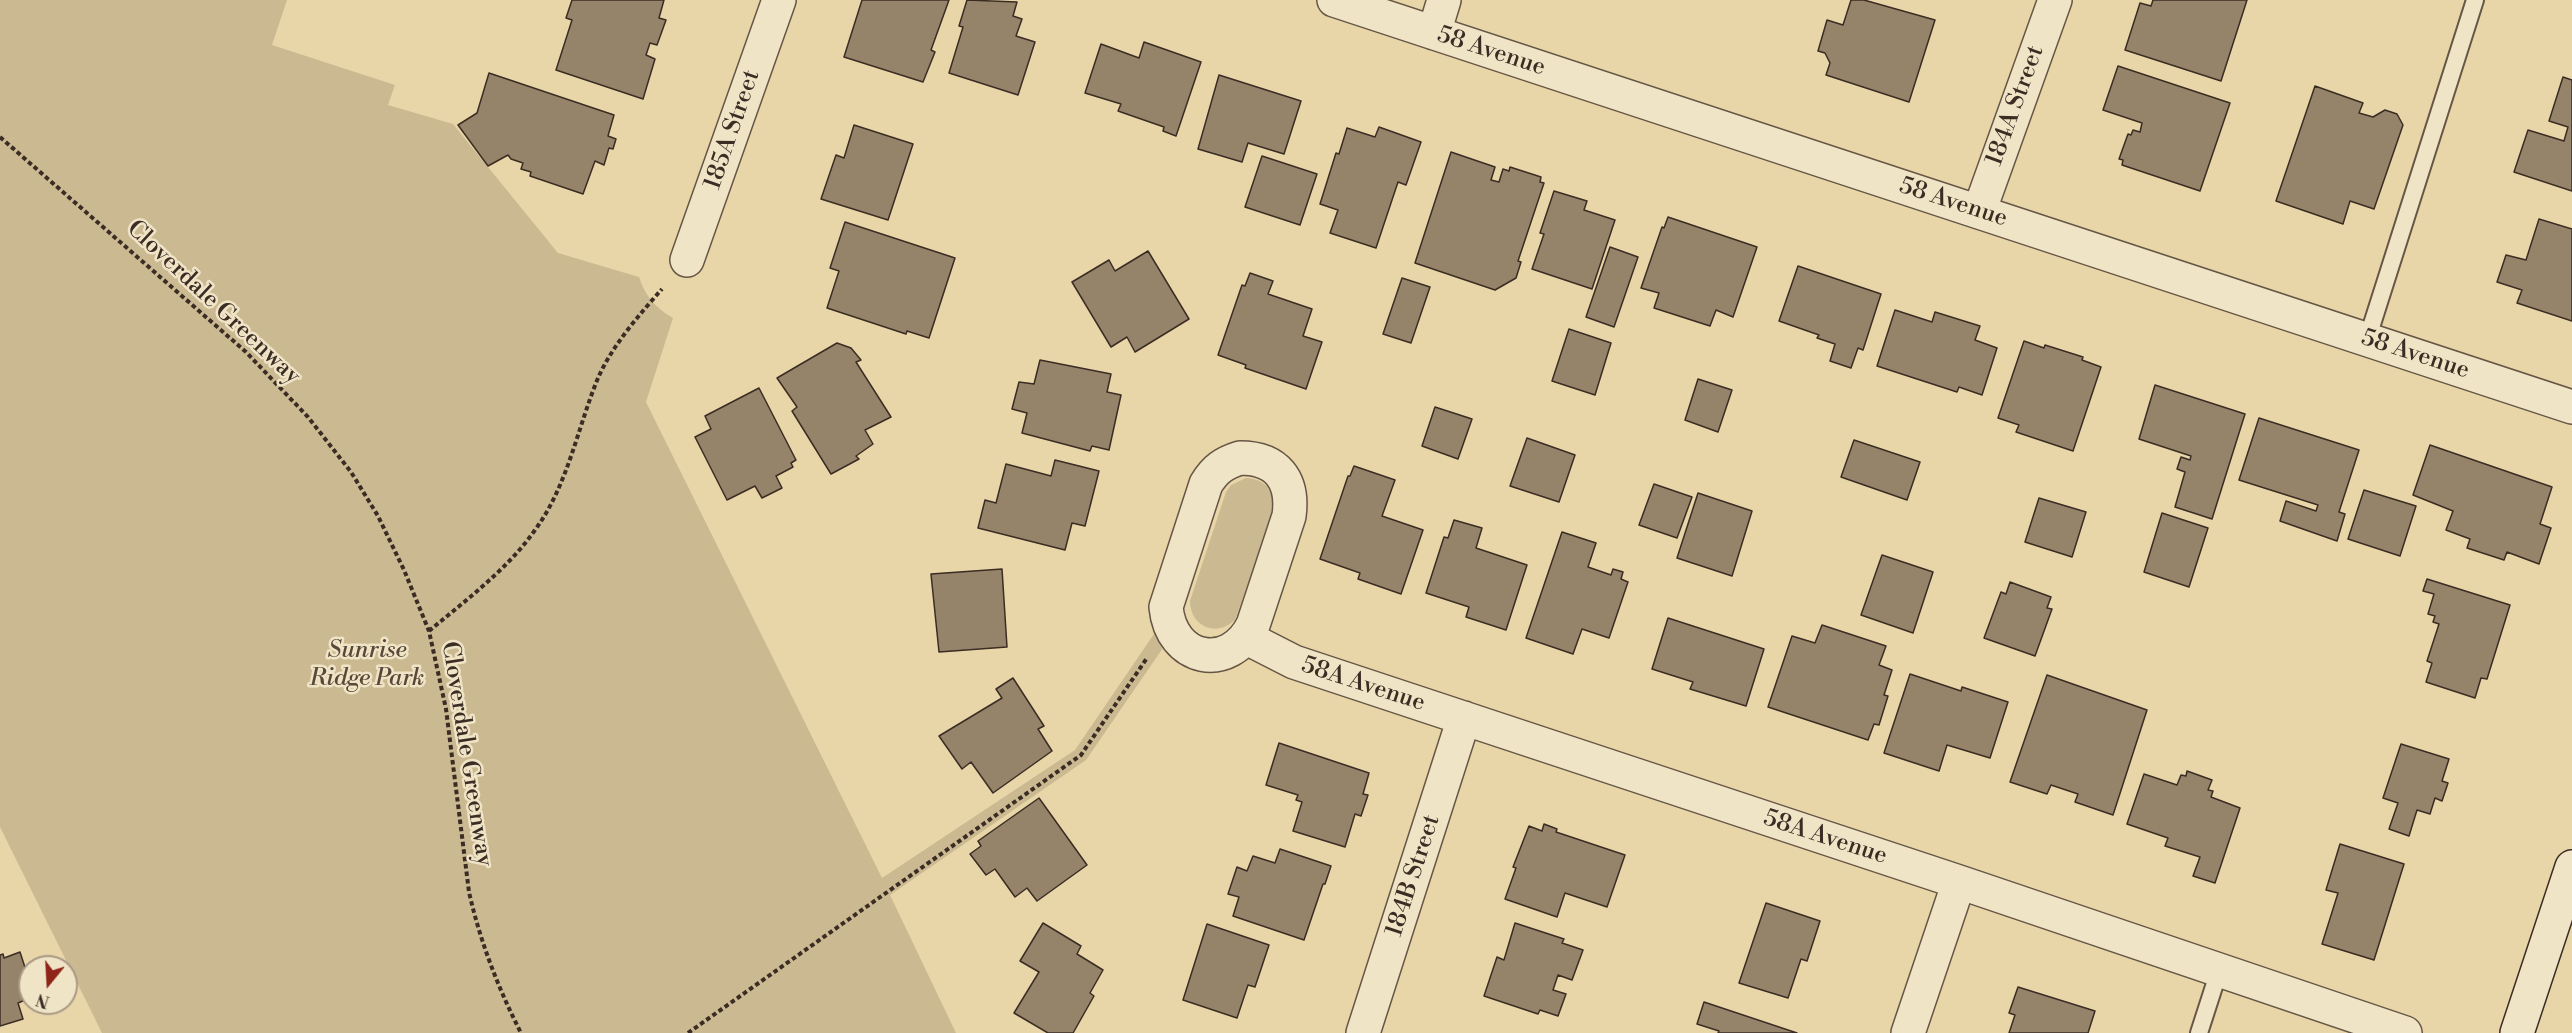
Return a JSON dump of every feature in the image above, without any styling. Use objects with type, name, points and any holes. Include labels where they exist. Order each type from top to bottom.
[{"type":"street","name":"185A Street","points":[[687,260],[779,0]]},
{"type":"street","name":"58 Avenue","points":[[1334,0],[2572,407]]},
{"type":"street","points":[[1434,33],[1444,0]]},
{"type":"street","name":"184A Street","points":[[1979,212],[2055,0]]},
{"type":"street","points":[[1240,458],[1255,458],[1281,473],[1289,486],[1291,501],[1286,527],[1247,638],[1236,648],[1223,654],[1209,656],[1195,653],[1173,634],[1167,621],[1166,607],[1206,484],[1214,471],[1226,462],[1240,458]]},
{"type":"street","name":"58A Avenue","points":[[1247,638],[1294,662],[1959,882],[2405,1033]]},
{"type":"street","name":"184B Street","points":[[1363,1033],[1464,718]]},
{"type":"street","points":[[2517,1033],[2572,867]]},
{"type":"street","points":[[1908,1033],[1959,882]]},
{"type":"lane","points":[[2367,340],[2475,0]]},
{"type":"lane","points":[[2199,1033],[2219,971]]},
{"type":"path","name":"Cloverdale Greenway","points":[[0,138],[246,352],[308,417],[351,472],[378,516],[404,570],[429,631],[446,709],[475,920],[505,1003],[521,1033]]},
{"type":"path","points":[[429,631],[511,561],[536,530],[558,492],[599,376],[613,352],[647,306]]},
{"type":"path","points":[[688,1033],[1082,755],[1151,652]]},
{"type":"green space","name":"Sunrise Ridge Park","points":[[0,0],[287,0],[272,45],[395,85],[388,105],[453,124],[558,253],[639,277],[652,301],[673,318],[646,402],[882,878],[1075,750],[1156,631],[1165,645],[1086,760],[890,895],[956,1033],[102,1033],[78,985],[78,955],[63,955],[0,827]]},
{"type":"green space","points":[[1246,478],[1259,481],[1268,488],[1273,498],[1273,512],[1235,620],[1220,628],[1205,627],[1194,617],[1190,601],[1226,492],[1231,485]]},
{"type":"building","points":[[572,0],[664,0],[659,18],[666,20],[657,45],[650,43],[646,55],[655,59],[643,99],[556,70],[572,20],[566,18]]},
{"type":"building","points":[[862,0],[949,0],[931,50],[935,52],[923,82],[844,57]]},
{"type":"building","points":[[967,0],[1017,2],[1013,16],[1022,19],[1016,36],[1035,42],[1018,95],[949,73],[963,27],[959,26]]},
{"type":"building","points":[[1851,0],[1864,0],[1935,20],[1909,102],[1826,75],[1830,63],[1825,53],[1818,51],[1827,20],[1843,25]]},
{"type":"building","points":[[2153,0],[2247,0],[2221,81],[2125,50],[2140,3],[2151,6]]},
{"type":"building","points":[[1144,42],[1201,62],[1176,136],[1163,131],[1164,127],[1118,111],[1121,104],[1085,93],[1101,44],[1139,58]]},
{"type":"building","points":[[2118,66],[2230,103],[2200,191],[2122,165],[2123,160],[2119,159],[2128,134],[2131,135],[2133,130],[2140,132],[2142,123],[2103,110]]},
{"type":"building","points":[[489,73],[614,115],[608,136],[616,139],[613,149],[609,148],[604,165],[595,161],[583,194],[530,176],[531,172],[521,169],[523,163],[511,159],[508,155],[488,166],[458,125],[477,113]]},
{"type":"building","points":[[1219,75],[1301,101],[1284,154],[1248,143],[1242,162],[1198,149]]},
{"type":"building","points":[[2563,77],[2572,80],[2572,191],[2514,172],[2528,130],[2564,141],[2568,127],[2549,121]]},
{"type":"building","points":[[2315,86],[2363,103],[2359,113],[2373,117],[2385,110],[2397,114],[2403,125],[2374,209],[2350,201],[2343,224],[2276,201]]},
{"type":"building","points":[[854,125],[913,144],[888,220],[821,199],[836,155],[844,158]]},
{"type":"building","points":[[1379,127],[1421,142],[1406,185],[1398,182],[1376,248],[1330,233],[1338,210],[1320,204],[1336,153],[1339,154],[1347,128],[1375,137]]},
{"type":"building","points":[[1451,152],[1495,167],[1491,180],[1499,182],[1503,169],[1509,171],[1510,167],[1541,177],[1540,182],[1544,183],[1518,261],[1521,262],[1516,278],[1495,290],[1415,263]]},
{"type":"building","points":[[1262,156],[1317,174],[1300,225],[1245,207]]},
{"type":"building","points":[[1554,191],[1587,201],[1584,210],[1615,220],[1592,289],[1532,269],[1544,234],[1540,233]]},
{"type":"building","points":[[1668,217],[1757,247],[1733,317],[1716,310],[1710,326],[1654,308],[1659,293],[1641,288],[1662,227],[1664,228]]},
{"type":"building","points":[[2539,219],[2572,229],[2572,321],[2517,303],[2522,290],[2497,282],[2506,255],[2526,260]]},
{"type":"building","points":[[845,222],[955,258],[929,338],[907,331],[906,334],[827,308],[839,271],[830,268]]},
{"type":"building","points":[[1610,247],[1638,257],[1614,327],[1586,317]]},
{"type":"building","points":[[1148,251],[1189,319],[1135,352],[1127,337],[1111,347],[1072,282],[1109,260],[1115,271]]},
{"type":"building","points":[[1798,266],[1881,294],[1863,350],[1858,348],[1851,368],[1830,361],[1835,344],[1817,338],[1819,335],[1779,321]]},
{"type":"building","points":[[1250,273],[1273,281],[1268,294],[1312,309],[1303,336],[1322,342],[1306,389],[1245,368],[1246,365],[1218,355],[1242,285],[1245,286]]},
{"type":"building","points":[[1402,278],[1430,287],[1411,343],[1383,334]]},
{"type":"building","points":[[1895,310],[1932,322],[1935,312],[1980,326],[1975,340],[1997,348],[1982,395],[1959,387],[1957,392],[1877,366]]},
{"type":"building","points":[[1569,329],[1611,343],[1595,395],[1552,381]]},
{"type":"building","points":[[2024,341],[2083,357],[2082,360],[2101,367],[2073,451],[2016,432],[2019,425],[1998,418]]},
{"type":"building","points":[[837,343],[851,348],[861,360],[856,362],[891,417],[865,430],[873,444],[856,456],[859,459],[831,474],[792,411],[797,407],[777,378]]},
{"type":"building","points":[[1040,360],[1111,374],[1107,392],[1121,395],[1109,450],[1092,446],[1090,451],[1022,433],[1027,413],[1012,409],[1019,382],[1034,384]]},
{"type":"building","points":[[1698,379],[1732,390],[1718,432],[1685,420]]},
{"type":"building","points":[[2155,385],[2245,414],[2212,519],[2175,507],[2185,472],[2177,469],[2181,457],[2190,460],[2191,456],[2139,439]]},
{"type":"building","points":[[759,388],[796,460],[791,463],[793,467],[776,476],[782,488],[762,498],[755,486],[727,500],[695,437],[711,429],[705,416]]},
{"type":"building","points":[[1435,407],[1472,419],[1458,459],[1422,446]]},
{"type":"building","points":[[2259,418],[2359,450],[2339,512],[2345,514],[2337,541],[2280,521],[2286,501],[2316,511],[2318,505],[2239,480]]},
{"type":"building","points":[[1527,438],[1575,455],[1559,502],[1510,486]]},
{"type":"building","points":[[1854,440],[1920,462],[1907,500],[1841,477]]},
{"type":"building","points":[[2430,445],[2552,487],[2540,524],[2551,528],[2539,564],[2507,552],[2504,560],[2467,548],[2470,539],[2446,530],[2453,511],[2413,495]]},
{"type":"building","points":[[1055,460],[1099,471],[1085,526],[1072,523],[1065,550],[978,528],[985,500],[996,503],[1006,464],[1051,476]]},
{"type":"building","points":[[1354,466],[1395,480],[1382,516],[1423,530],[1401,594],[1358,579],[1360,573],[1320,559],[1348,476]]},
{"type":"building","points":[[1654,484],[1692,497],[1677,538],[1639,525]]},
{"type":"building","points":[[2364,490],[2416,506],[2400,556],[2348,539]]},
{"type":"building","points":[[1698,493],[1752,511],[1732,576],[1677,558]]},
{"type":"building","points":[[2039,498],[2086,512],[2072,557],[2025,542]]},
{"type":"building","points":[[2162,513],[2208,528],[2189,587],[2144,572]]},
{"type":"building","points":[[1454,520],[1482,528],[1476,548],[1527,565],[1506,630],[1466,617],[1469,607],[1426,593],[1444,537],[1448,538]]},
{"type":"building","points":[[1562,532],[1596,543],[1588,567],[1611,575],[1613,569],[1623,572],[1621,579],[1628,582],[1609,638],[1582,629],[1573,654],[1526,638]]},
{"type":"building","points":[[1882,555],[1933,572],[1913,633],[1861,615]]},
{"type":"building","points":[[1002,569],[1007,647],[939,652],[931,574]]},
{"type":"building","points":[[2427,579],[2510,605],[2487,679],[2481,678],[2475,698],[2426,682],[2432,663],[2427,661],[2439,624],[2433,622],[2435,616],[2428,614],[2434,594],[2423,591]]},
{"type":"building","points":[[2010,582],[2051,597],[2047,608],[2052,609],[2035,656],[1984,638],[2001,592],[2006,594]]},
{"type":"building","points":[[1668,618],[1764,649],[1746,706],[1690,689],[1693,682],[1652,669]]},
{"type":"building","points":[[1822,625],[1886,646],[1879,665],[1892,670],[1884,695],[1888,696],[1879,725],[1874,724],[1868,740],[1768,707],[1792,636],[1815,643]]},
{"type":"building","points":[[1910,674],[1961,691],[1962,687],[2008,702],[1990,758],[1947,745],[1939,771],[1884,753]]},
{"type":"building","points":[[2047,675],[2147,710],[2113,815],[2075,802],[2078,794],[2051,785],[2047,794],[2010,782]]},
{"type":"building","points":[[1013,678],[1044,726],[1038,729],[1052,751],[993,793],[971,762],[962,769],[939,736],[1002,698],[996,689]]},
{"type":"building","points":[[1279,743],[1369,773],[1363,794],[1368,795],[1361,816],[1355,814],[1345,847],[1293,831],[1302,802],[1296,800],[1298,795],[1266,785]]},
{"type":"building","points":[[2401,744],[2449,759],[2442,781],[2448,783],[2442,801],[2435,798],[2430,814],[2417,810],[2409,836],[2389,829],[2398,803],[2383,798]]},
{"type":"building","points":[[2187,771],[2212,780],[2208,790],[2213,791],[2211,797],[2240,808],[2215,883],[2193,876],[2200,857],[2165,846],[2168,838],[2127,824],[2144,774],[2177,785],[2181,775],[2186,776]]},
{"type":"building","points":[[1039,798],[1087,865],[1037,901],[1027,888],[1015,897],[995,869],[986,875],[970,854],[981,846],[978,841]]},
{"type":"building","points":[[1544,824],[1557,829],[1556,832],[1625,855],[1607,907],[1565,893],[1557,917],[1505,899],[1516,868],[1513,867],[1529,826],[1542,831]]},
{"type":"building","points":[[2340,844],[2404,864],[2374,960],[2322,944],[2338,893],[2326,890]]},
{"type":"building","points":[[1280,849],[1331,866],[1304,940],[1233,916],[1239,897],[1228,894],[1237,867],[1247,871],[1253,856],[1275,863]]},
{"type":"building","points":[[1766,903],[1820,921],[1807,961],[1801,959],[1788,998],[1739,983]]},
{"type":"building","points":[[1043,923],[1081,946],[1077,954],[1103,970],[1090,993],[1094,996],[1073,1033],[1048,1033],[1014,1013],[1039,972],[1020,961]]},
{"type":"building","points":[[1515,923],[1564,939],[1562,943],[1583,950],[1572,980],[1558,975],[1553,990],[1566,994],[1558,1016],[1540,1010],[1538,1014],[1484,996],[1497,957],[1504,960]]},
{"type":"building","points":[[1207,924],[1269,945],[1255,987],[1248,985],[1237,1018],[1183,1000]]},
{"type":"building","points":[[20,952],[21,955],[18,955],[18,1015],[22,1015],[23,1019],[0,1026],[0,955],[3,954],[4,958]]},
{"type":"building","points":[[2018,987],[2095,1011],[2088,1033],[2009,1033],[2015,1015],[2009,1013]]},
{"type":"building","points":[[1704,1002],[1797,1033],[1718,1033],[1719,1031],[1697,1024]]}]
